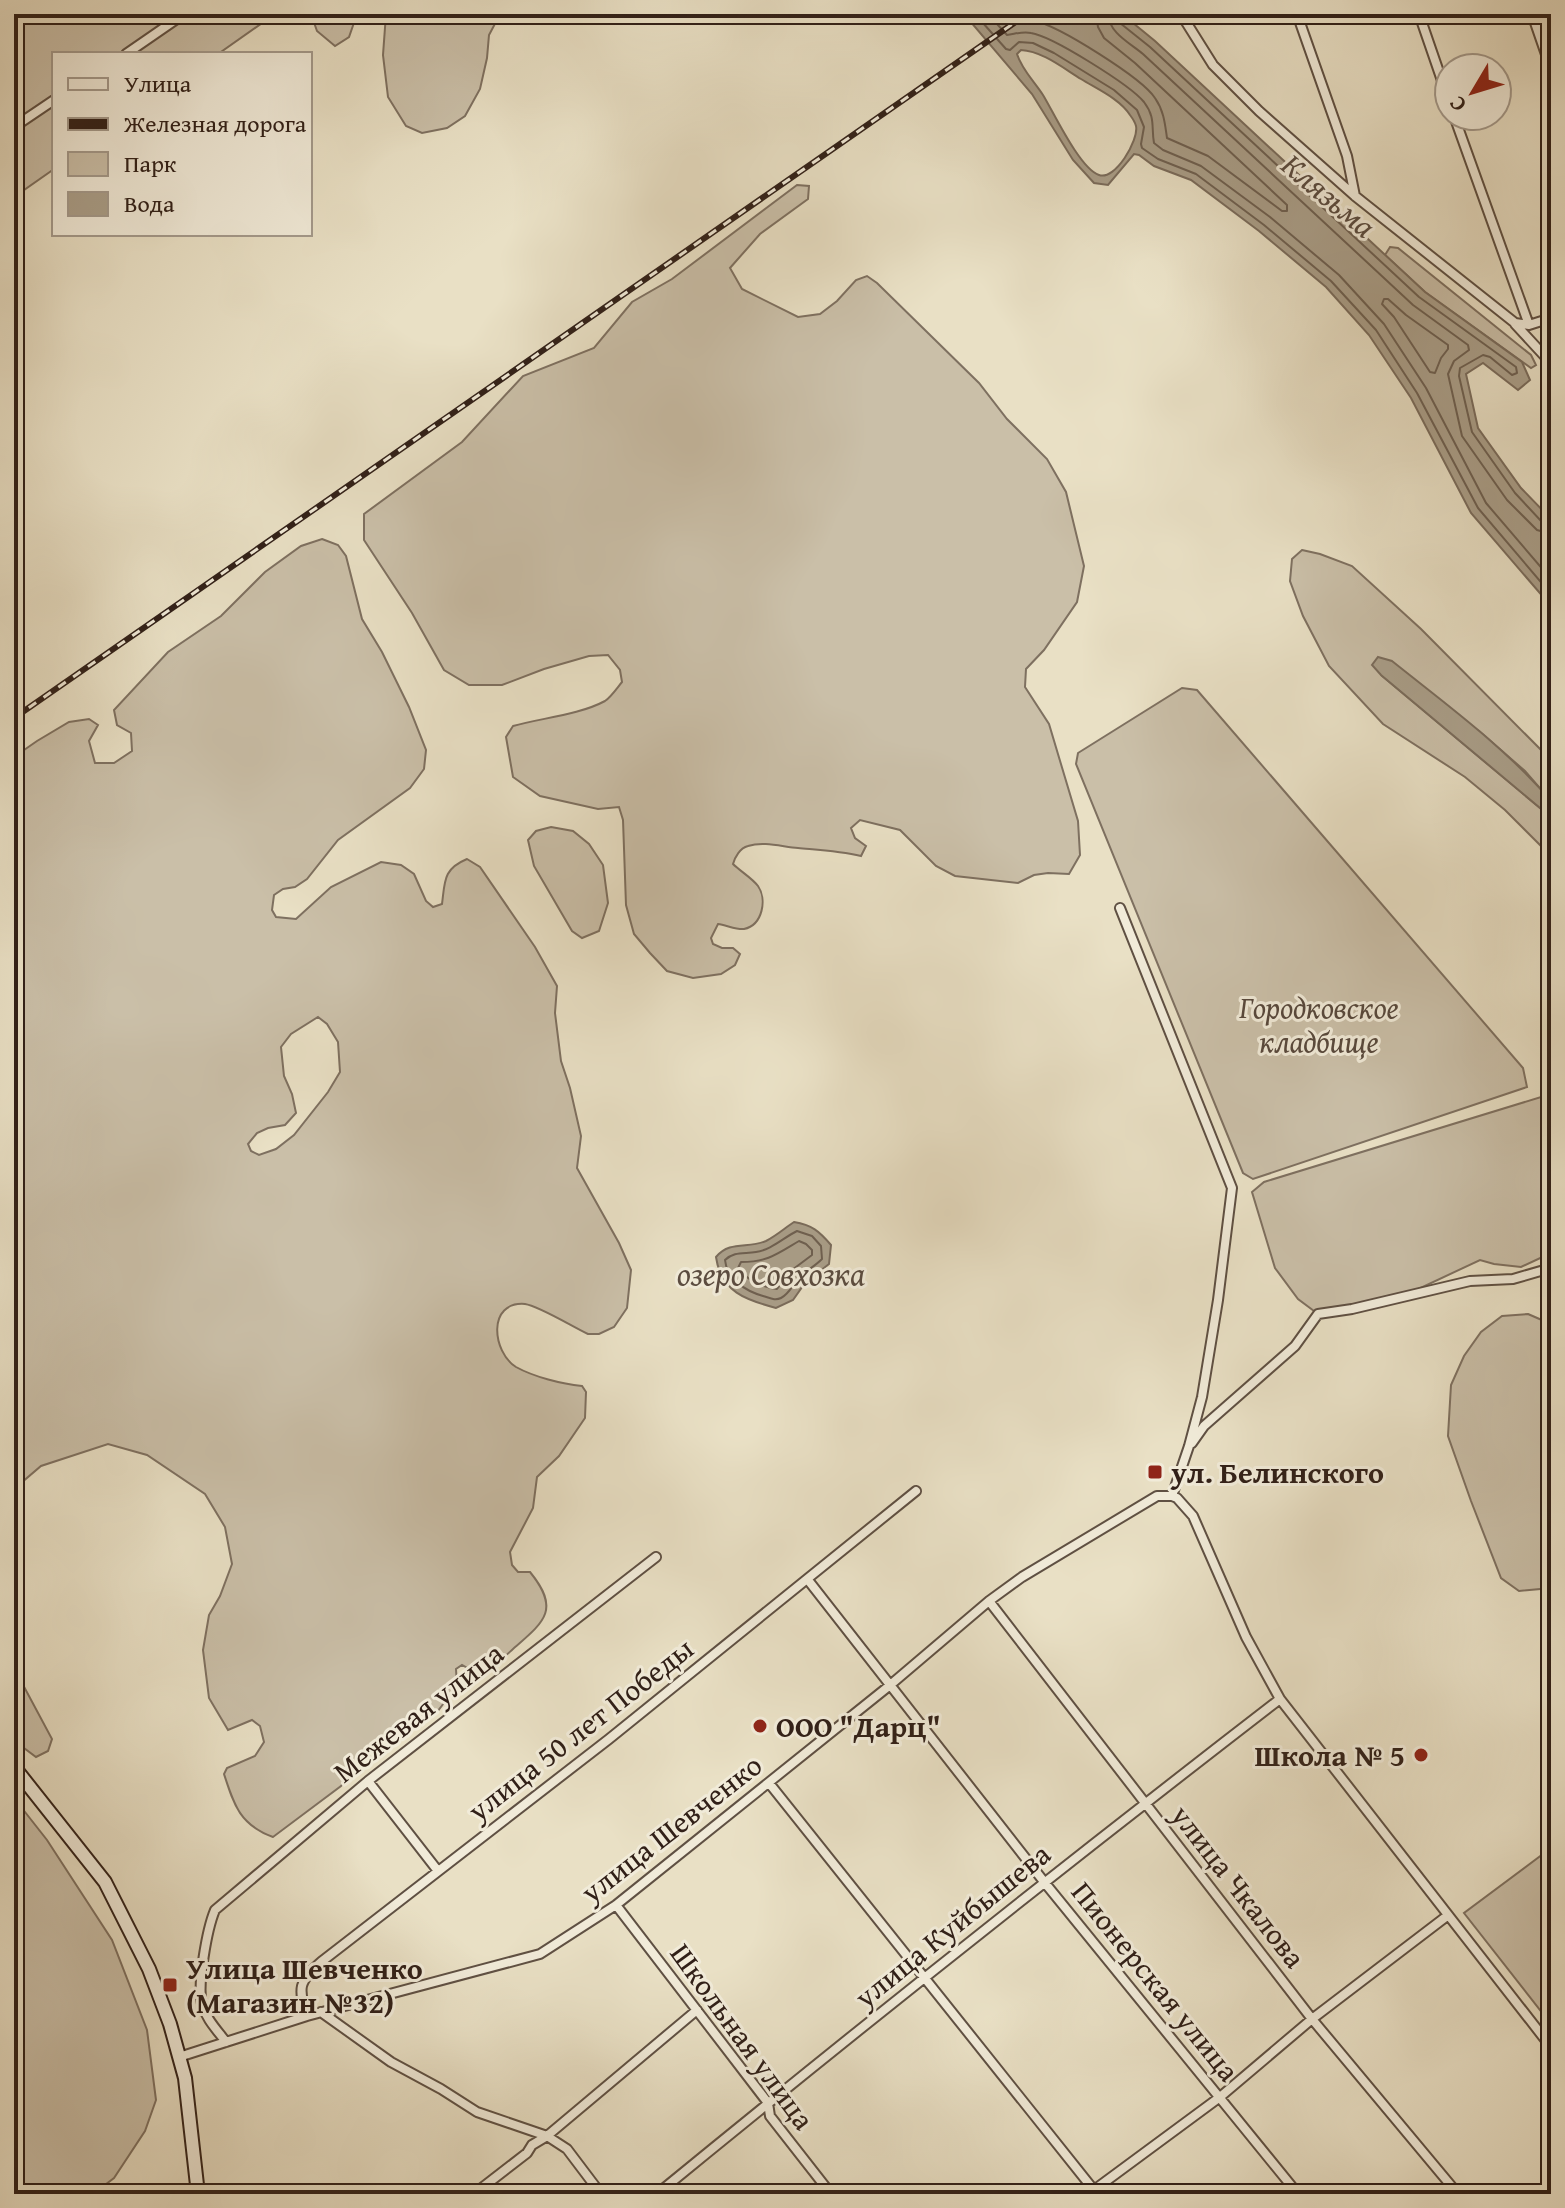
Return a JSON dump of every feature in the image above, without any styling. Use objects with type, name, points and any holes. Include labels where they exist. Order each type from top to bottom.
[{"type":"street","points":[[129,52],[184,14]]},
{"type":"street","points":[[1181,14],[1213,65],[1259,111],[1355,196],[1515,323],[1551,363]]},
{"type":"street","points":[[1297,14],[1347,156],[1355,196]]},
{"type":"street","points":[[1419,14],[1433,55]]},
{"type":"street","points":[[1532,14],[1551,69]]},
{"type":"street","points":[[14,127],[52,101]]},
{"type":"street","points":[[1460,132],[1529,325]]},
{"type":"street","points":[[1515,323],[1529,325],[1551,318]]},
{"type":"street","points":[[1120,908],[1232,1188],[1205,1383],[1172,1496],[1193,1516],[1246,1637],[1280,1699],[1551,2047]]},
{"type":"street","points":[[1189,1446],[1204,1426],[1289,1352],[1318,1314],[1470,1281],[1513,1279],[1551,1268]]},
{"type":"street","name":"улица 50 лет Победы","points":[[307,2016],[301,1987],[311,1971],[609,1739],[916,1491]]},
{"type":"street","name":"улица Шевченко","points":[[179,2057],[321,2012],[540,1954],[616,1905],[1022,1577],[1157,1496],[1172,1496]]},
{"type":"street","name":"Межевая улица","points":[[226,2042],[206,2017],[201,2003],[200,1981],[208,1927],[215,1910],[368,1781],[656,1557]]},
{"type":"street","name":"Пионерская улица","points":[[808,1580],[1045,1883],[1298,2194]]},
{"type":"street","name":"улица Чкалова","points":[[989,1601],[1312,2019],[1458,2194]]},
{"type":"street","name":"улица Куйбышева","points":[[657,2194],[1145,1803],[1280,1699]]},
{"type":"street","points":[[14,1767],[105,1882],[149,1969],[170,2024],[185,2078],[198,2194]]},
{"type":"street","points":[[368,1781],[438,1871]]},
{"type":"street","points":[[769,1783],[1095,2192],[1447,1916]]},
{"type":"street","name":"Школьная улица","points":[[616,1905],[768,2103],[770,2116],[831,2194]]},
{"type":"street","points":[[474,2194],[697,2010]]},
{"type":"street","points":[[321,2012],[391,2062],[477,2112],[547,2136],[567,2149],[601,2194]]},
{"type":"green space","points":[[14,14],[275,14],[221,52],[52,52],[52,170],[14,197]]},
{"type":"green space","points":[[311,14],[354,14],[356,17],[349,37],[335,46],[317,31]]},
{"type":"green space","points":[[386,14],[497,14],[489,35],[480,89],[465,116],[447,128],[422,133],[406,126],[388,97],[383,55]]},
{"type":"green space","points":[[797,185],[809,186],[808,199],[760,234],[730,268],[742,289],[798,317],[820,314],[856,280],[867,276],[979,383],[1007,419],[1047,459],[1066,492],[1084,566],[1077,602],[1044,650],[1026,669],[1025,687],[1049,724],[1078,821],[1080,855],[1069,874],[1034,875],[1018,883],[955,876],[936,866],[900,830],[860,820],[851,828],[855,838],[866,846],[861,856],[767,844],[748,846],[738,853],[733,864],[761,891],[762,911],[750,927],[744,929],[718,924],[711,938],[713,944],[733,948],[740,954],[735,965],[721,974],[693,978],[667,971],[634,934],[626,905],[623,820],[619,807],[598,809],[540,796],[513,777],[506,737],[513,726],[572,713],[605,701],[622,682],[620,670],[608,655],[589,656],[502,685],[469,685],[444,670],[412,613],[364,540],[364,514],[462,442],[523,376],[594,348],[632,302],[672,279]]},
{"type":"green space","points":[[1390,247],[1398,248],[1531,355],[1536,365],[1531,368],[1425,292],[1385,255]]},
{"type":"green space","points":[[322,539],[338,545],[346,556],[362,619],[409,707],[426,750],[424,769],[410,788],[338,840],[307,879],[274,895],[272,910],[276,917],[296,919],[331,887],[381,862],[401,865],[414,874],[426,901],[433,907],[442,904],[447,877],[453,867],[467,859],[480,867],[535,947],[557,986],[555,1013],[561,1061],[581,1136],[577,1168],[631,1270],[627,1308],[614,1327],[599,1334],[588,1334],[525,1304],[504,1310],[499,1319],[498,1340],[508,1360],[516,1367],[548,1380],[582,1386],[586,1392],[585,1418],[559,1456],[537,1477],[533,1508],[510,1552],[512,1565],[518,1572],[530,1572],[545,1596],[545,1615],[540,1623],[488,1669],[478,1674],[462,1665],[456,1669],[457,1686],[437,1712],[353,1770],[341,1786],[273,1837],[253,1826],[240,1813],[224,1774],[227,1768],[255,1756],[264,1742],[260,1726],[252,1720],[228,1730],[209,1698],[203,1650],[209,1615],[232,1564],[225,1527],[205,1494],[147,1455],[108,1444],[41,1466],[14,1489],[14,757],[69,722],[89,719],[98,725],[89,741],[95,763],[114,763],[132,751],[131,733],[117,725],[114,710],[168,652],[221,616],[265,572],[301,546]],"holes":[[[318,1017],[327,1024],[338,1042],[340,1072],[294,1135],[276,1149],[259,1155],[251,1151],[248,1144],[257,1133],[285,1125],[296,1113],[284,1076],[281,1047],[291,1034]]]},
{"type":"green space","points":[[1302,550],[1352,566],[1421,629],[1551,760],[1551,801],[1525,771],[1479,731],[1381,675],[1546,813],[1551,812],[1551,856],[1505,810],[1465,777],[1383,724],[1329,666],[1303,616],[1290,581],[1292,559]]},
{"type":"green space","name":"Городковское кладбище","points":[[1182,688],[1197,690],[1523,1068],[1527,1087],[1253,1179],[1243,1173],[1076,764],[1078,753]]},
{"type":"green space","points":[[551,827],[573,831],[589,844],[603,865],[608,903],[599,931],[582,938],[572,931],[534,866],[528,840],[536,831]]},
{"type":"green space","points":[[1541,1097],[1551,1100],[1551,1253],[1521,1267],[1480,1260],[1395,1300],[1318,1314],[1298,1299],[1275,1268],[1252,1192],[1264,1182]]},
{"type":"green space","points":[[1528,1314],[1551,1324],[1551,1588],[1519,1591],[1501,1578],[1448,1436],[1451,1385],[1464,1356],[1481,1332],[1502,1316]]},
{"type":"green space","points":[[14,1668],[52,1739],[48,1751],[36,1757],[14,1735]]},
{"type":"green space","points":[[14,1798],[47,1840],[112,1940],[147,2030],[156,2100],[145,2131],[114,2178],[93,2194],[14,2194]]},
{"type":"green space","points":[[1551,1848],[1551,2024],[1464,1913]]},
{"type":"water","points":[[964,14],[1122,14],[1155,41],[1425,292],[1522,362],[1530,380],[1518,390],[1483,363],[1466,374],[1478,428],[1521,488],[1551,519],[1551,606],[1471,513],[1411,398],[1369,335],[1326,287],[1191,180],[1154,166],[1139,155],[1134,154],[1108,185],[1094,183],[1073,160],[1032,94]],"holes":[[[1021,50],[1052,61],[1126,109],[1136,132],[1125,158],[1112,172],[1099,175],[1076,152],[1019,60],[1017,54]]]},
{"type":"water","points":[[1378,657],[1392,661],[1495,745],[1551,801],[1551,812],[1546,813],[1381,675],[1372,665]]},
{"type":"water","name":"озеро Совхозка","points":[[794,1222],[815,1229],[831,1245],[829,1264],[805,1283],[793,1300],[776,1308],[745,1298],[729,1286],[723,1279],[716,1257],[721,1252],[727,1248],[766,1241]]},
{"type":"railway","points":[[14,718],[1027,14]]},
{"type":"place","name":"ул. Белинского","points":[[1155,1472]]},
{"type":"place","name":"ООО \"Дарц\"","points":[[760,1726]]},
{"type":"place","name":"Школа № 5","points":[[1421,1755]]},
{"type":"place","name":"Улица Шевченко (Магазин №32)","points":[[170,1985]]},
{"type":"water label","name":"Клязьма","points":[[1329,195]]}]
